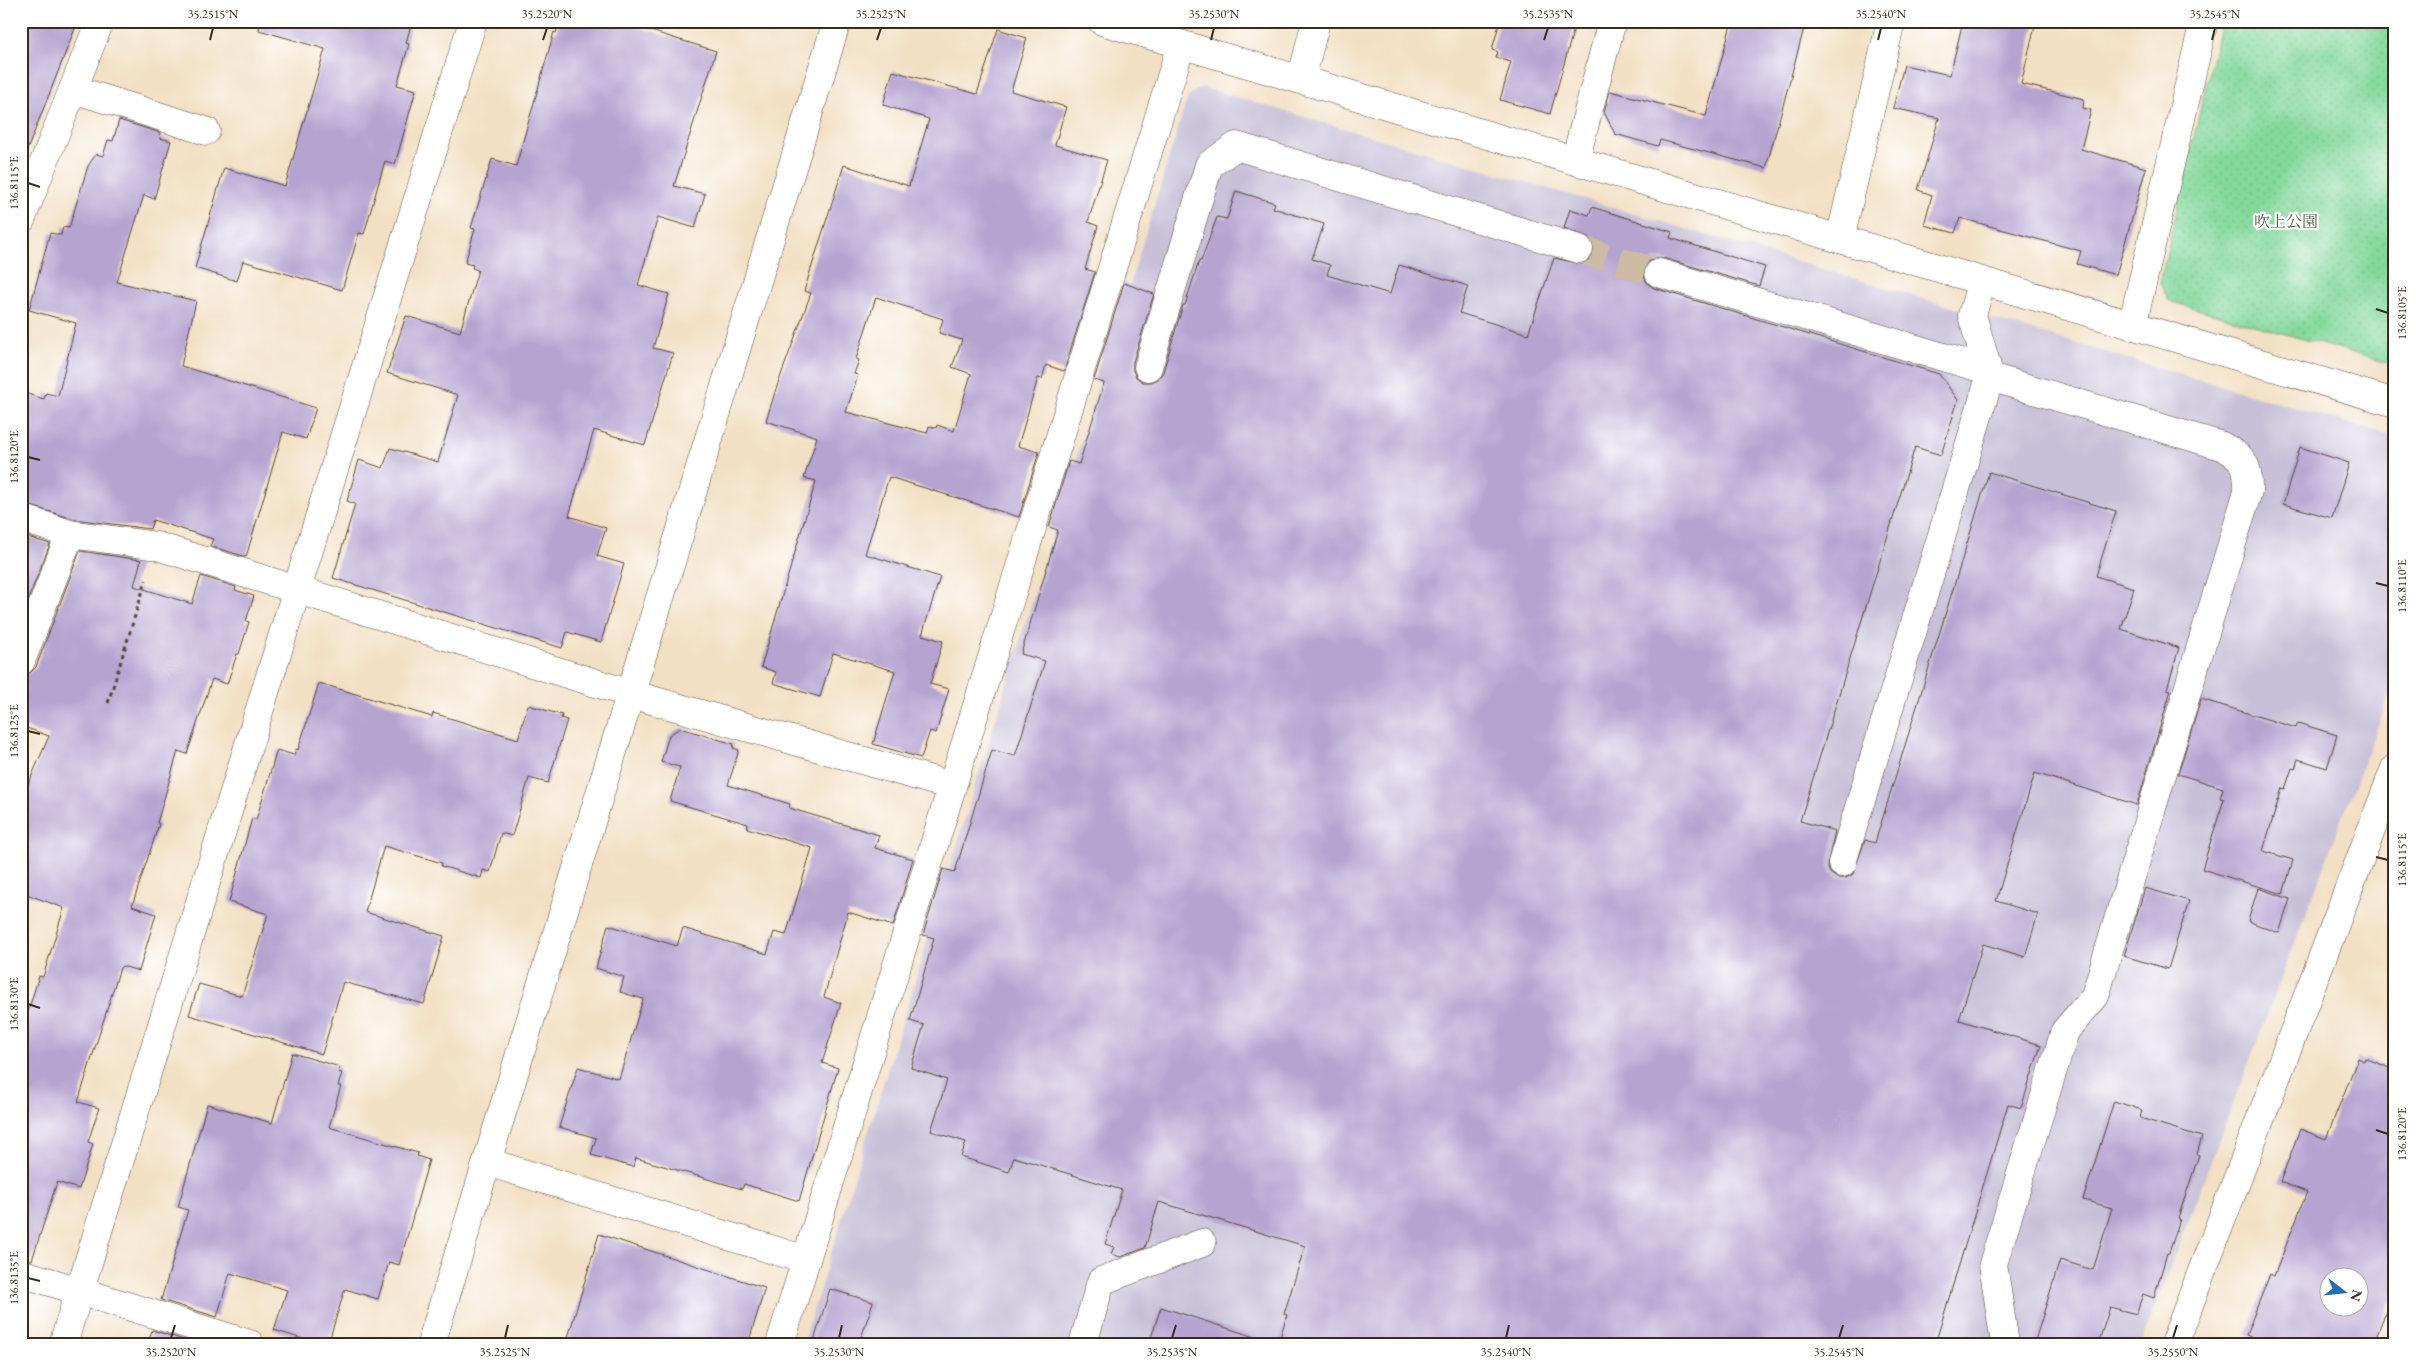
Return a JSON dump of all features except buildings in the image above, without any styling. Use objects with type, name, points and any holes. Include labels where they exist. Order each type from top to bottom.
[{"type":"street","points":[[21,220],[100,21]]},
{"type":"street","points":[[64,1344],[473,21]]},
{"type":"street","points":[[431,1344],[837,21]]},
{"type":"street","points":[[1102,21],[2395,403]]},
{"type":"street","points":[[1301,80],[1316,21]]},
{"type":"street","points":[[1575,161],[1612,21]]},
{"type":"street","points":[[1840,239],[1892,21]]},
{"type":"street","points":[[2132,326],[2204,21]]},
{"type":"street","points":[[780,1344],[1180,45]]},
{"type":"street","points":[[73,89],[206,131]]},
{"type":"street","points":[[1148,367],[1209,166],[1236,146],[1579,249]]},
{"type":"street","points":[[1659,273],[2222,446],[2239,455],[2248,470],[2248,491],[2096,996],[2066,1031],[1993,1264],[2005,1344]]},
{"type":"street","points":[[1842,863],[1989,373],[1972,315],[1982,281]]},
{"type":"street","points":[[21,518],[70,534],[156,546],[631,694],[952,786]]},
{"type":"street","points":[[21,661],[70,534]]},
{"type":"street","points":[[2174,1344],[2385,823],[2395,768]]},
{"type":"street","points":[[487,1162],[806,1260]]},
{"type":"street","points":[[1083,1344],[1102,1282],[1202,1244]]},
{"type":"street","points":[[21,1273],[250,1344]]},
{"type":"path","points":[[108,703],[156,546]]},
{"type":"shaded area","points":[[1202,87],[2395,437],[2395,681],[2141,1344],[803,1344],[1188,96]]},
{"type":"green space","name":"吹上公園","points":[[2221,21],[2395,21],[2395,365],[2169,301],[2160,283]]},
{"type":"tunnel","points":[[1579,249],[1659,273]]}]
